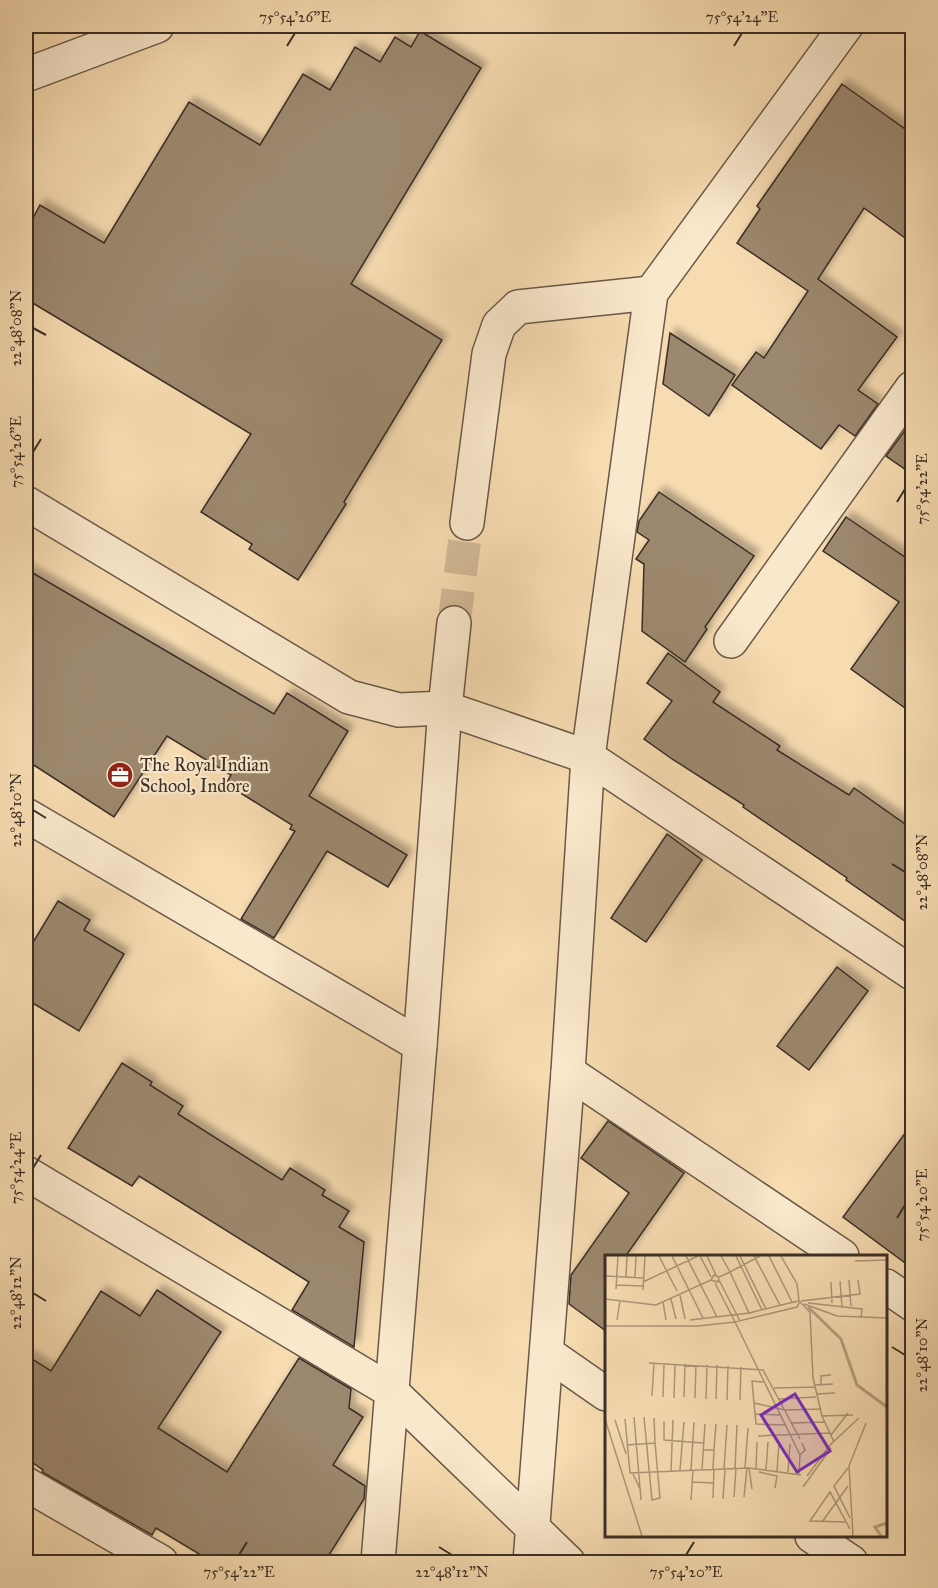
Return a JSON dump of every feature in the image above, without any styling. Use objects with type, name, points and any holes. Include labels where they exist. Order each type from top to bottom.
[{"type":"street","points":[[26,75],[157,26]]},
{"type":"street","points":[[530,1563],[568,1072],[588,757],[651,293],[846,26]]},
{"type":"street","points":[[467,523],[489,354],[499,326],[518,307],[651,293]]},
{"type":"street","points":[[731,641],[912,388]]},
{"type":"street","points":[[26,503],[349,697],[399,710],[445,708],[588,757],[912,973]]},
{"type":"street","points":[[378,1563],[445,708],[454,623]]},
{"type":"street","points":[[26,815],[420,1045]]},
{"type":"street","points":[[568,1072],[839,1255]]},
{"type":"street","points":[[26,1173],[391,1391],[568,1563]]},
{"type":"street","points":[[887,1287],[912,1304]]},
{"type":"street","points":[[547,1353],[605,1393]]},
{"type":"street","points":[[26,1484],[161,1563]]},
{"type":"street","points":[[813,1537],[851,1563]]},
{"type":"building","points":[[420,31],[481,68],[351,284],[442,340],[344,502],[346,504],[298,580],[249,549],[252,544],[201,512],[251,434],[26,299],[26,231],[40,205],[104,243],[189,102],[260,145],[303,74],[330,90],[355,47],[380,62],[395,37],[411,47]]},
{"type":"building","points":[[842,84],[912,134],[912,243],[864,208],[818,279],[897,337],[858,390],[878,404],[855,436],[839,425],[821,449],[732,385],[756,352],[764,358],[808,291],[737,243],[760,209],[757,206]]},
{"type":"building","points":[[670,333],[735,375],[709,416],[663,384]]},
{"type":"building","points":[[909,425],[912,427],[912,474],[886,456]]},
{"type":"building","points":[[659,492],[754,556],[705,627],[707,629],[685,662],[642,631],[644,564],[636,559],[649,540],[637,532],[639,521]]},
{"type":"building","points":[[846,517],[912,562],[912,713],[851,669],[899,602],[823,551]]},
{"type":"building","points":[[26,569],[274,714],[287,693],[348,731],[309,796],[407,855],[388,887],[327,851],[274,938],[241,919],[295,831],[290,829],[292,825],[226,784],[231,775],[167,736],[114,817],[26,760]]},
{"type":"building","points":[[668,653],[720,692],[713,702],[780,746],[777,750],[849,795],[854,788],[912,829],[912,926],[846,880],[847,878],[743,807],[744,805],[644,739],[672,701],[647,683]]},
{"type":"building","points":[[667,834],[702,860],[646,942],[611,918]]},
{"type":"building","points":[[58,901],[90,920],[84,930],[124,954],[79,1031],[26,999],[26,954]]},
{"type":"building","points":[[837,967],[868,991],[809,1070],[777,1046]]},
{"type":"building","points":[[122,1063],[152,1082],[150,1085],[183,1106],[178,1114],[282,1180],[290,1168],[325,1190],[322,1195],[349,1211],[339,1227],[364,1242],[354,1347],[292,1310],[309,1282],[139,1176],[132,1186],[68,1148]]},
{"type":"building","points":[[608,1121],[684,1173],[626,1255],[605,1255],[605,1330],[569,1304],[571,1275],[629,1193],[581,1158]]},
{"type":"building","points":[[912,1124],[912,1268],[843,1217]]},
{"type":"building","points":[[157,1290],[221,1332],[158,1428],[227,1472],[299,1358],[351,1389],[349,1408],[363,1417],[333,1465],[365,1486],[364,1499],[324,1563],[214,1563],[156,1528],[152,1535],[42,1472],[43,1470],[26,1458],[26,1355],[51,1371],[101,1291],[140,1316]]},
{"type":"tunnel","points":[[454,623],[467,523]]},
{"type":"place","name":"The Royal Indian School, Indore","points":[[120,775]]}]
